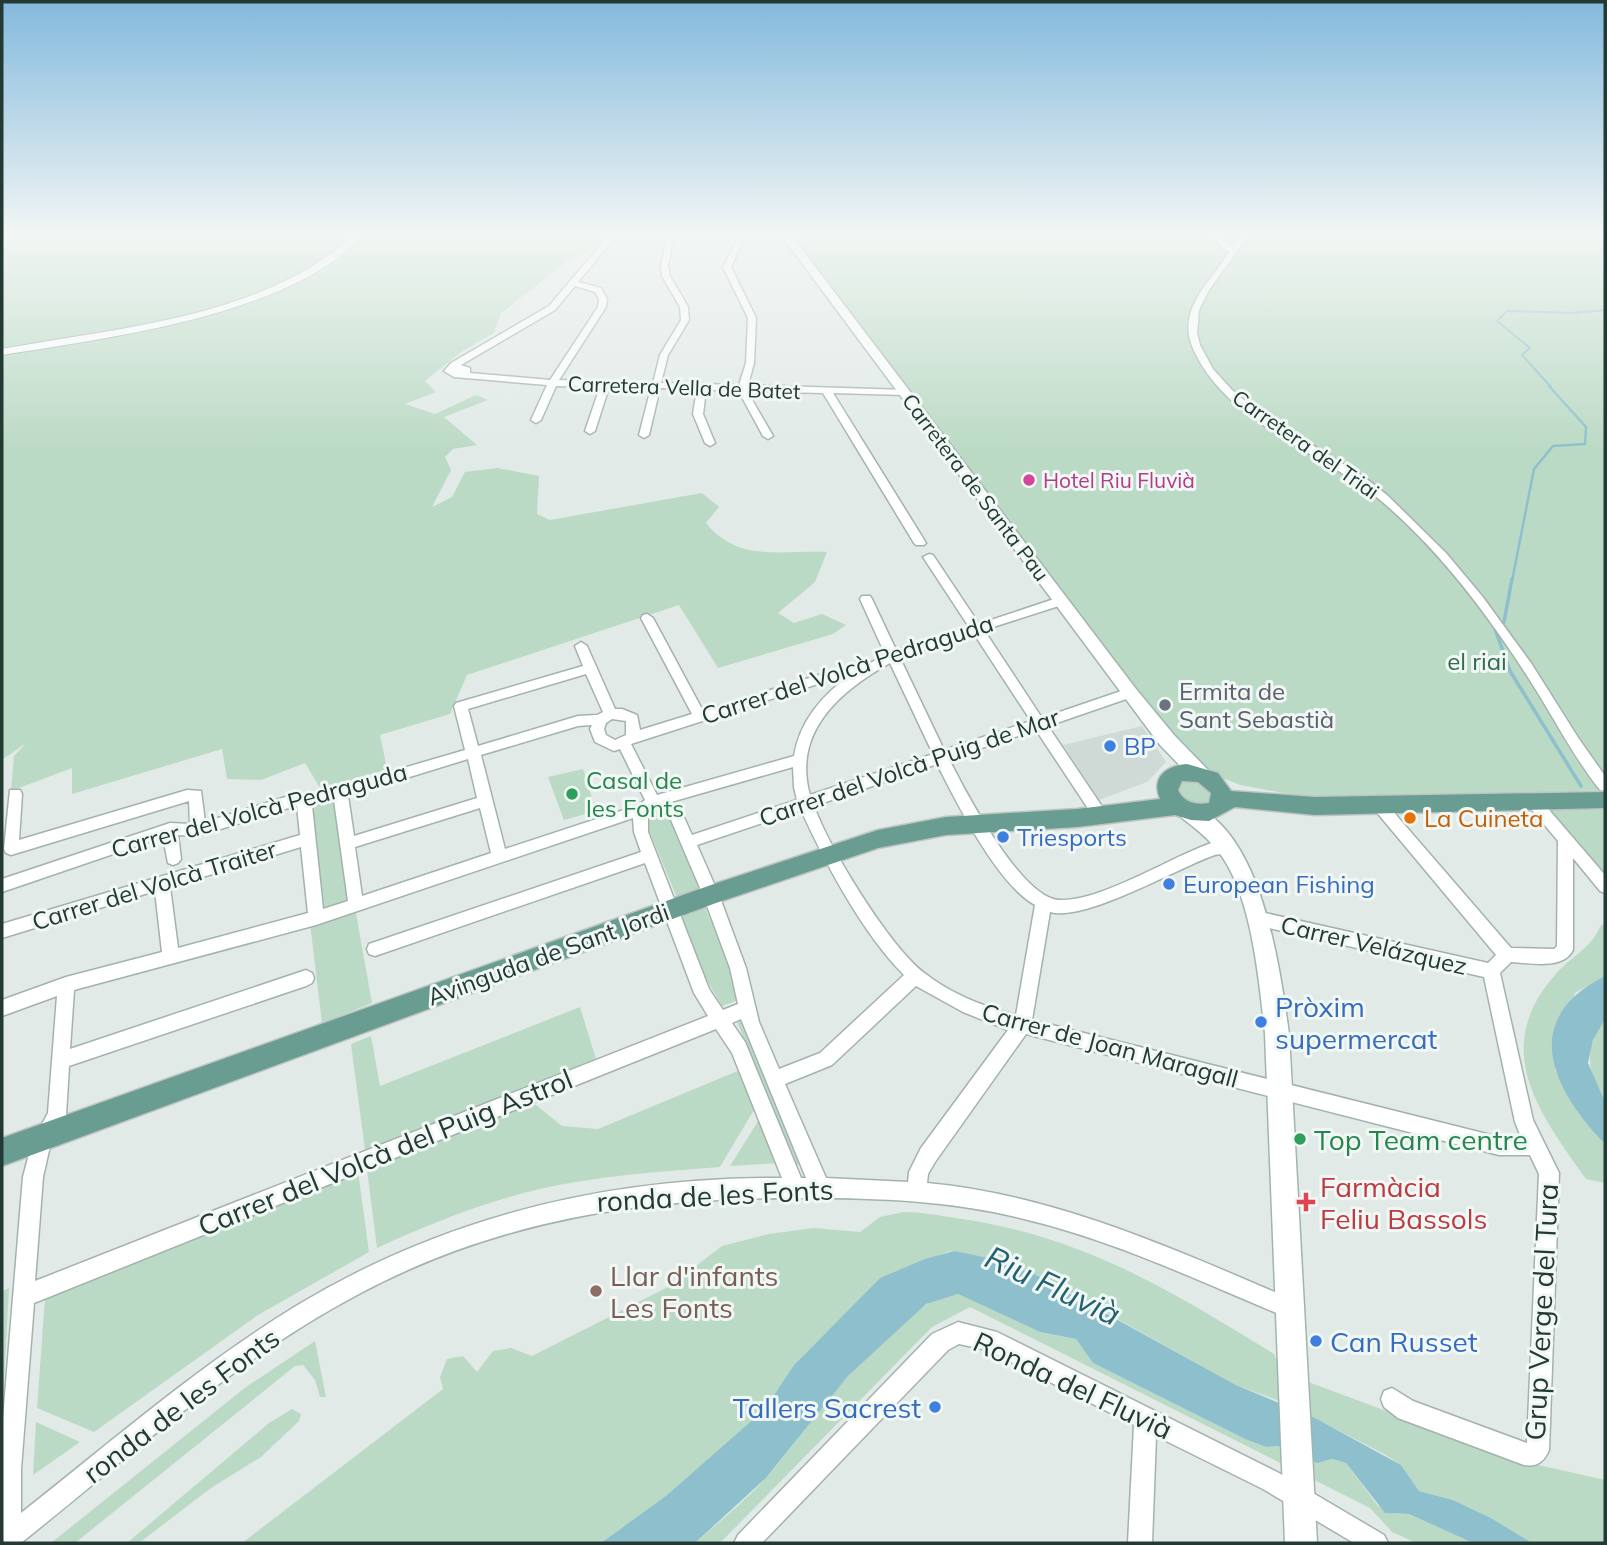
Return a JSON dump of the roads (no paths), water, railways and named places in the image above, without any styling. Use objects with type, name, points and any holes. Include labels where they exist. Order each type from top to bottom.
[{"type":"main road","name":"Carretera de Santa Pau","points":[[840,307],[1130,693],[1167,740],[1206,777]]},
{"type":"main road","name":"Carretera de Santa Pau","points":[[1167,740],[1171,780]]},
{"type":"main road","points":[[1206,777],[1221,791],[1219,817],[1227,846],[1256,918],[1275,1013],[1301,1543]]},
{"type":"main road","points":[[1227,846],[1168,795],[1171,780],[1206,777],[1315,806]]},
{"type":"main road","name":"Avinguda de Sant Jordi","points":[[1104,814],[1118,804],[1171,780]]},
{"type":"main road","points":[[1221,805],[1235,799],[1284,806],[1605,800]]},
{"type":"main road","name":"Avinguda de Sant Jordi","points":[[2,1152],[47,1133],[711,895],[902,832],[975,823],[1183,809],[1207,814],[1221,805]]},
{"type":"street","points":[[2,352],[37,348],[94,332],[180,319],[223,307]]},
{"type":"street","name":"Carretera Vella de Batet","points":[[551,307],[545,313],[454,365],[449,372],[553,383],[904,392]]},
{"type":"street","points":[[536,419],[553,383],[597,319],[601,307]]},
{"type":"street","points":[[644,435],[654,386],[664,355],[685,320],[683,307]]},
{"type":"street","points":[[747,307],[752,318],[750,363],[742,389],[768,436]]},
{"type":"street","name":"Carretera del Triai","points":[[1198,307],[1192,326],[1196,347],[1218,382],[1256,412],[1384,498],[1477,597],[1516,650],[1601,781]]},
{"type":"street","points":[[590,431],[605,384]]},
{"type":"street","points":[[702,388],[698,414],[710,443]]},
{"type":"street","points":[[827,391],[920,543]]},
{"type":"street","points":[[929,557],[975,629],[1104,814]]},
{"type":"street","points":[[866,599],[895,655],[940,756],[975,823],[1021,888],[1045,905],[1083,903],[1214,848],[1227,846]]},
{"type":"street","name":"Carrer del Volcà Pedraguda","points":[[628,741],[1061,601]]},
{"type":"street","points":[[647,618],[699,716]]},
{"type":"street","points":[[581,646],[605,717]]},
{"type":"street","name":"Carrer de Joan Maragall","points":[[895,655],[855,677],[828,699],[809,730],[801,759],[800,775],[805,802],[832,855],[873,923],[915,976],[974,1009],[1023,1024],[1499,1146],[1534,1146]]},
{"type":"street","points":[[500,858],[461,706],[590,668]]},
{"type":"street","name":"Carrer del Volcà Puig de Mar","points":[[689,842],[1130,693]]},
{"type":"street","points":[[605,717],[632,718],[634,728],[628,741],[614,746],[600,738],[597,729],[605,717]]},
{"type":"street","name":"Carrer del Volcà Pedraguda","points":[[2,885],[170,829],[198,830],[295,800],[304,803],[578,721],[605,717]]},
{"type":"street","points":[[628,741],[653,804],[677,817],[689,842],[738,968],[746,1009],[820,1188]]},
{"type":"street","points":[[2,1008],[66,985],[316,918],[500,858],[653,804],[801,759]]},
{"type":"street","points":[[340,793],[356,905]]},
{"type":"street","points":[[15,794],[6,851],[187,796],[196,796],[198,830]]},
{"type":"street","points":[[347,844],[485,801]]},
{"type":"street","points":[[1532,801],[1605,886]]},
{"type":"street","points":[[304,803],[316,918]]},
{"type":"street","points":[[653,804],[639,825],[702,993],[738,1048],[795,1187]]},
{"type":"street","points":[[1379,805],[1507,955]]},
{"type":"street","points":[[170,829],[173,859]]},
{"type":"street","name":"Carrer del Volcà Traiter","points":[[2,931],[306,839]]},
{"type":"street","points":[[1534,1146],[1522,1115],[1491,971],[1507,955],[1556,956],[1565,950],[1565,841]]},
{"type":"street","points":[[375,949],[651,855]]},
{"type":"street","points":[[162,884],[171,956]]},
{"type":"street","points":[[916,1189],[919,1172],[928,1155],[1023,1024],[1045,905]]},
{"type":"street","name":"Carrer Velázquez","points":[[1256,918],[1491,971]]},
{"type":"street","points":[[774,1080],[826,1059],[915,976]]},
{"type":"street","points":[[62,1060],[306,978]]},
{"type":"street","points":[[8,1541],[35,1165],[57,1115],[66,985]]},
{"type":"street","name":"Carrer del Volcà del Puig Astrol","points":[[24,1296],[746,1009]]},
{"type":"street","name":"Grup Verge del Tura","points":[[1392,1399],[1406,1410],[1524,1454],[1533,1455],[1538,1450],[1549,1185],[1547,1167],[1534,1146]]},
{"type":"street","name":"ronda de les Fonts","points":[[8,1541],[262,1342],[348,1288],[412,1255],[520,1218],[582,1203],[705,1190],[795,1187],[916,1189],[1005,1205],[1114,1235],[1291,1309]]},
{"type":"street","name":"Ronda del Fluvià","points":[[746,1543],[940,1342],[952,1335],[976,1335],[1146,1417],[1298,1484],[1376,1543]]},
{"type":"street","points":[[1140,1543],[1146,1417]]},
{"type":"water","points":[[1605,976],[1605,1019],[1593,1040],[1588,1063],[1605,1102],[1605,1144],[1570,1100],[1552,1055],[1553,1033],[1561,1013],[1578,993]]},
{"type":"water","name":"Riu Fluvià","points":[[954,1251],[989,1258],[1036,1275],[1236,1385],[1315,1418],[1401,1465],[1419,1491],[1453,1500],[1491,1518],[1532,1543],[1473,1543],[1409,1514],[1385,1513],[1346,1463],[1332,1459],[1318,1463],[1308,1461],[1278,1446],[1266,1447],[1245,1439],[1093,1363],[1076,1339],[1040,1332],[958,1294],[926,1304],[848,1376],[766,1478],[695,1543],[601,1543],[667,1495],[750,1422],[770,1401],[794,1365],[880,1278],[925,1259]]},
{"type":"waterway","points":[[1551,387],[1522,355],[1530,348],[1497,321],[1507,311],[1573,313],[1605,310]]},
{"type":"waterway","points":[[1512,581],[1534,469],[1553,446],[1585,444],[1586,427],[1549,386]]},
{"type":"waterway","points":[[1512,579],[1504,622],[1495,629],[1510,671],[1581,786]]},
{"type":"place","name":"Hotel Riu Fluvià","points":[[1029,480]]},
{"type":"place","name":"Ermita de Sant Sebastià","points":[[1165,705]]},
{"type":"place","name":"BP","points":[[1110,746]]},
{"type":"place","name":"Casal de les Fonts","points":[[572,794]]},
{"type":"place","name":"La Cuineta","points":[[1410,818]]},
{"type":"place","name":"Triesports","points":[[1003,837]]},
{"type":"place","name":"European Fishing","points":[[1169,884]]},
{"type":"place","name":"Pròxim supermercat","points":[[1261,1022]]},
{"type":"place","name":"Top Team centre","points":[[1300,1139]]},
{"type":"place","name":"Farmàcia Feliu Bassols","points":[[1306,1202]]},
{"type":"place","name":"Llar d'infants Les Fonts","points":[[596,1291]]},
{"type":"place","name":"Can Russet","points":[[1316,1341]]},
{"type":"place","name":"Tallers Sacrest","points":[[935,1407]]},
{"type":"park label","name":"el riai","points":[[1477,661]]}]
